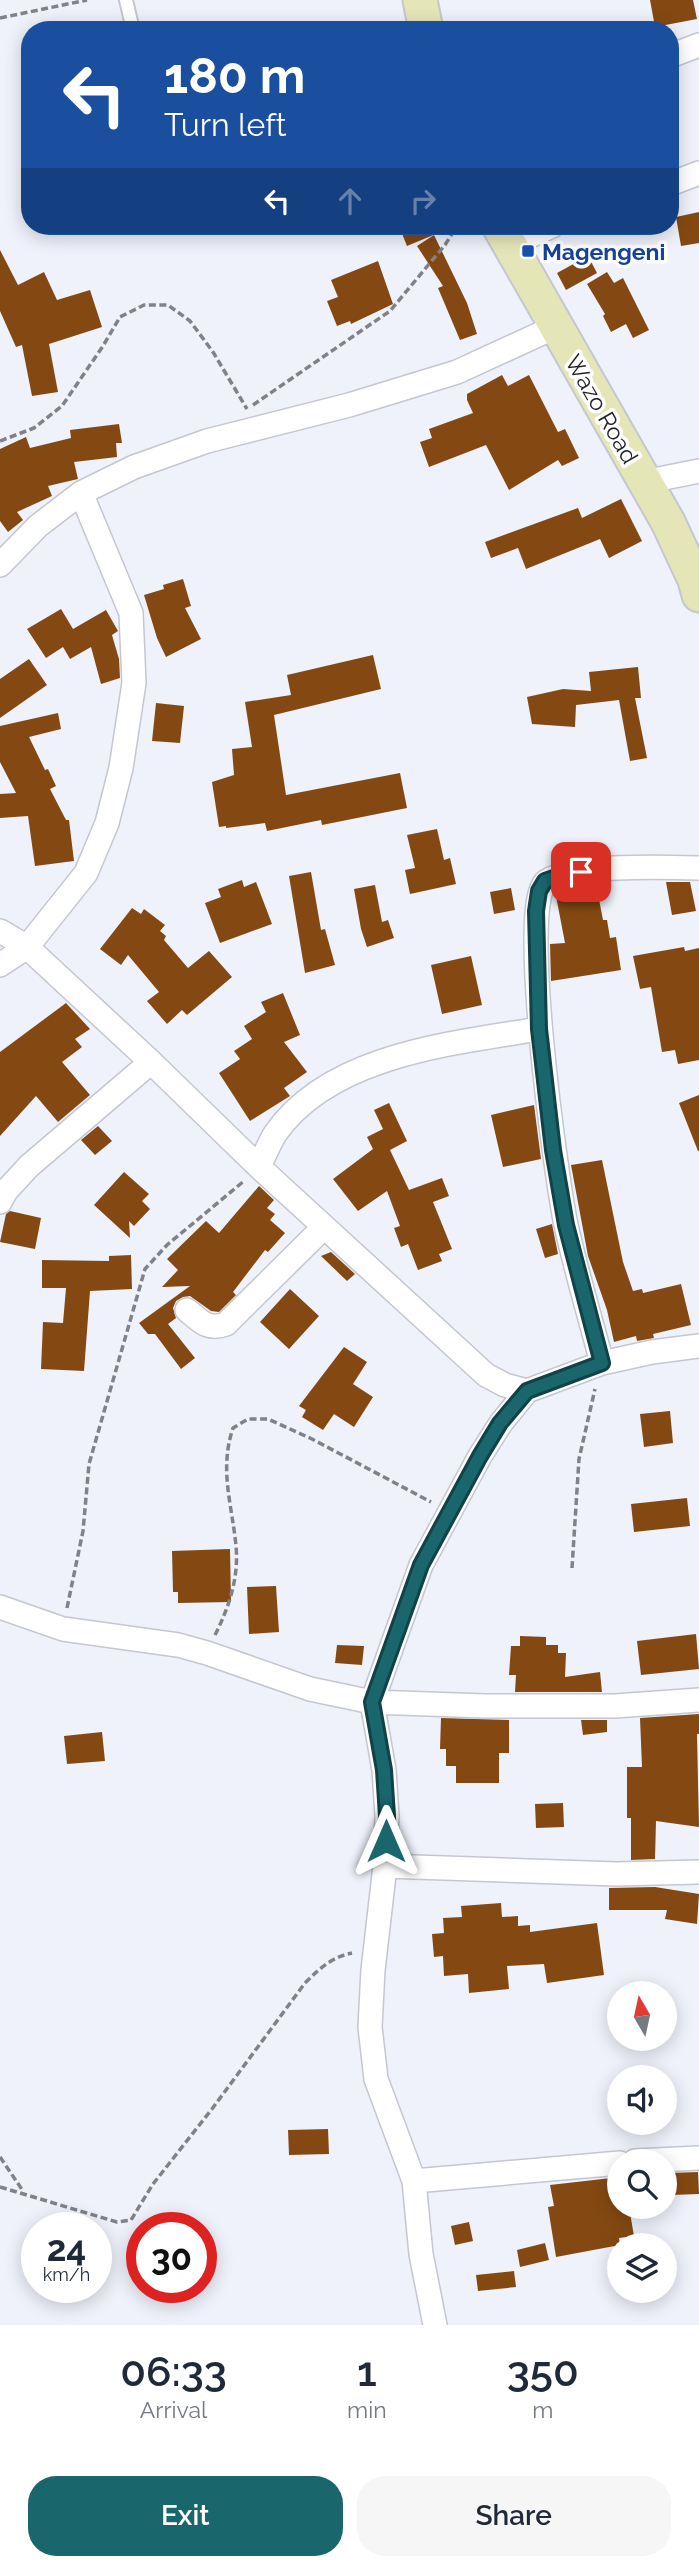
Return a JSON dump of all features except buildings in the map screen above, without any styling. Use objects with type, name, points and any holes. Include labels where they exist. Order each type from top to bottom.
[{"type":"main road","points":[[420,0],[424,21]]},
{"type":"main road","name":"Wazo Road","points":[[503,236],[668,522],[695,580],[699,595]]},
{"type":"street","points":[[679,53],[699,45]]},
{"type":"street","points":[[679,181],[699,173]]},
{"type":"street","points":[[0,565],[38,526],[81,493],[134,467],[207,441],[349,405],[457,372],[555,327]]},
{"type":"street","points":[[644,482],[699,471]]},
{"type":"street","points":[[0,965],[27,947],[86,873],[107,823],[121,768],[134,683],[131,613],[81,493]]},
{"type":"street","points":[[602,1363],[566,1225],[553,1150],[539,1029],[536,911],[539,891],[545,881],[565,874],[648,867],[699,868]]},
{"type":"street","points":[[0,931],[27,947],[259,1167],[486,1375],[505,1385],[527,1391]]},
{"type":"street","points":[[259,1167],[275,1134],[297,1108],[322,1089],[362,1068],[407,1054],[539,1029]]},
{"type":"street","points":[[0,1202],[6,1191],[29,1166],[151,1062]]},
{"type":"street","points":[[187,1310],[209,1327],[226,1324],[324,1227]]},
{"type":"street","points":[[435,2325],[421,2254],[414,2181],[376,2078],[370,2027],[387,1816],[384,1770],[372,1702],[421,1565],[500,1423],[527,1391],[602,1363],[652,1352],[699,1346]]},
{"type":"street","points":[[0,1607],[63,1629],[178,1645],[310,1689],[372,1702],[576,1706],[699,1700]]},
{"type":"street","points":[[385,1866],[616,1874],[699,1871]]},
{"type":"street","points":[[677,2159],[699,2158]]},
{"type":"street","points":[[414,2181],[607,2164]]},
{"type":"lane","points":[[126,0],[130,21]]},
{"type":"path","points":[[0,18],[88,0]]},
{"type":"path","points":[[207,441],[247,409],[390,311],[451,235]]},
{"type":"path","points":[[0,441],[34,428],[62,406],[120,317],[144,305],[167,305],[190,321],[213,352],[247,409]]},
{"type":"path","points":[[63,1629],[83,1531],[89,1464],[145,1269],[167,1245],[259,1167]]},
{"type":"path","points":[[572,1568],[579,1459],[602,1363]]},
{"type":"path","points":[[207,1653],[230,1606],[235,1579],[237,1548],[227,1487],[226,1447],[233,1428],[248,1419],[268,1419],[312,1439],[449,1511]]},
{"type":"path","points":[[0,2187],[117,2222],[131,2220],[153,2184],[305,1983],[323,1965],[340,1955],[376,1947]]},
{"type":"path","points":[[0,2157],[24,2193]]},
{"type":"place","name":"Magengeni","points":[[528,251]]},
{"type":"route","points":[[386,1841],[384,1770],[372,1702],[421,1565],[500,1423],[527,1391],[602,1363],[566,1225],[553,1150],[546,1070],[539,1029],[536,911],[539,891],[545,881],[581,872]]}]
